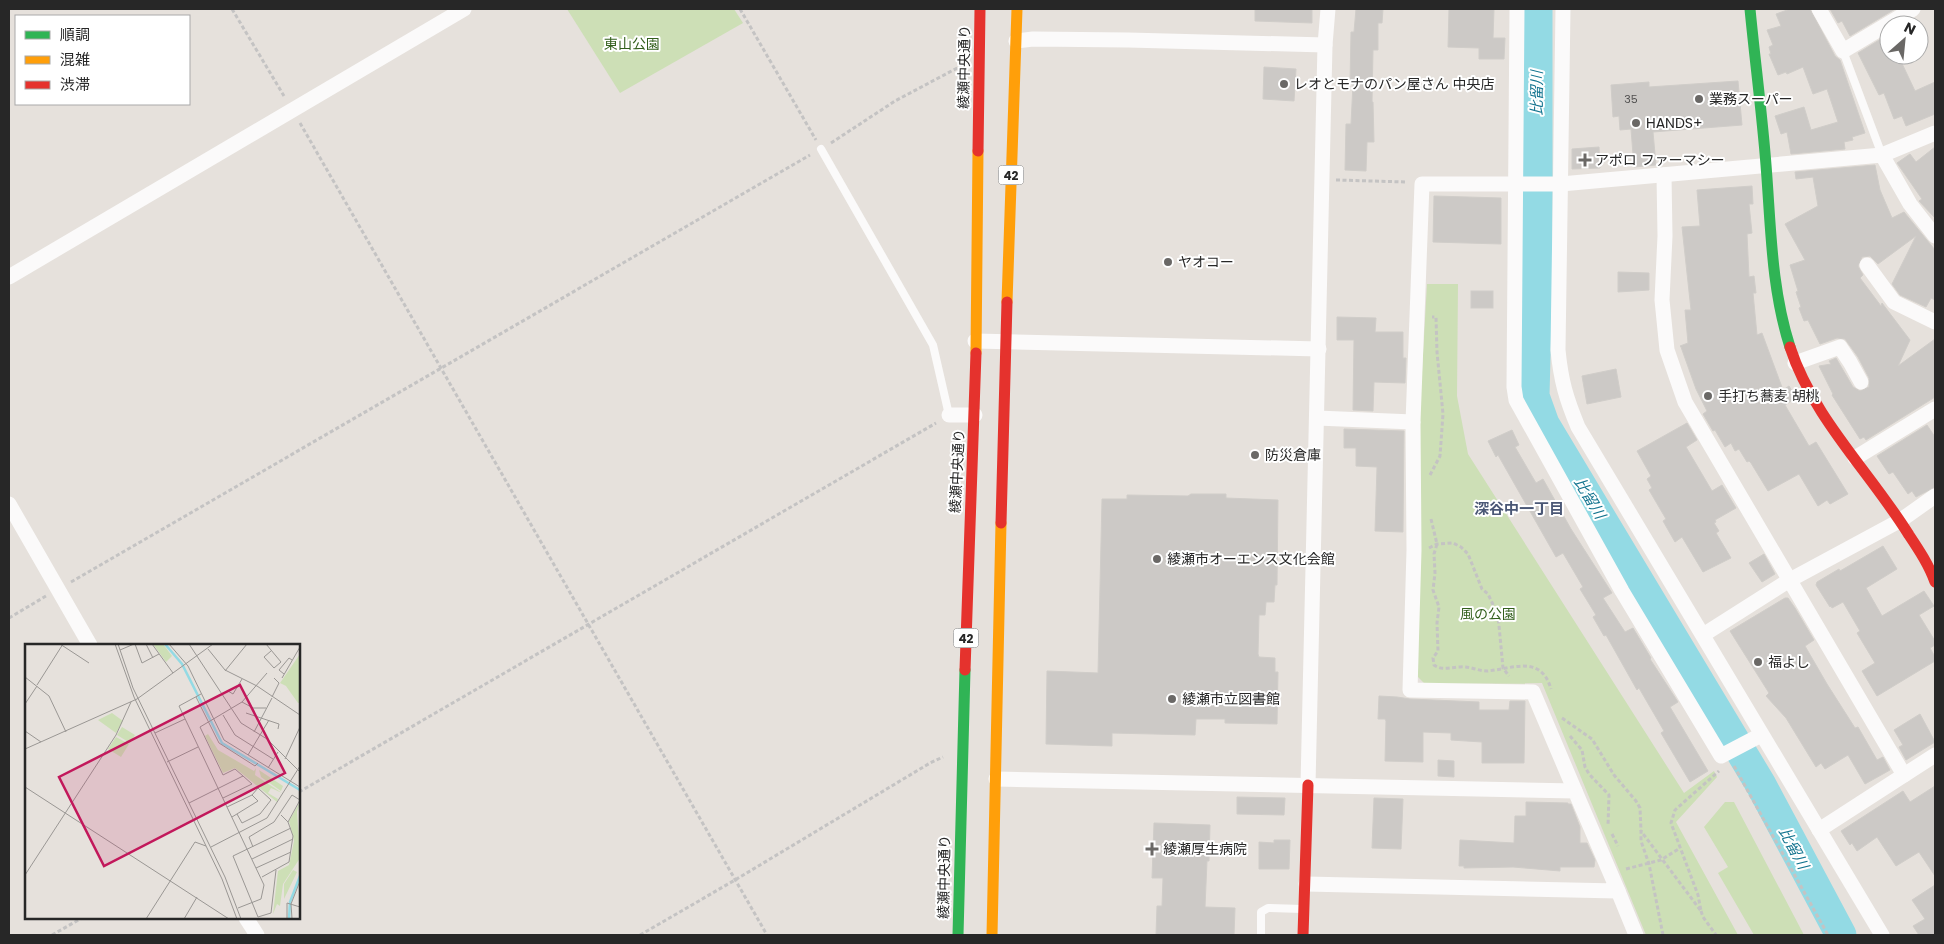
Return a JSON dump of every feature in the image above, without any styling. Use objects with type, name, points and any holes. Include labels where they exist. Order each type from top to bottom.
[{"type":"main road","name":"綾瀬中央通り","points":[[958,935],[962,750],[975,415],[980,9]]},
{"type":"main road","name":"42","points":[[992,935],[1006,342],[1017,9]]},
{"type":"main road","points":[[1750,9],[1766,166],[1771,255],[1780,316],[1788,345],[1820,412],[1901,520],[1935,582]]},
{"type":"main road","points":[[1303,935],[1308,785]]},
{"type":"street","points":[[9,277],[464,9]]},
{"type":"street","points":[[1308,785],[1325,45],[1328,9]]},
{"type":"street","points":[[1517,9],[1521,184],[1514,387],[1516,400],[1622,591],[1726,753],[1761,735]]},
{"type":"street","points":[[1563,9],[1553,184],[1558,350],[1561,378],[1566,398],[1578,427],[1882,935]]},
{"type":"street","points":[[1819,9],[1843,51],[1913,9]]},
{"type":"street","points":[[1016,41],[1033,39],[1325,45]]},
{"type":"street","points":[[1636,935],[1532,692],[1410,690],[1414,550],[1413,422],[1422,184],[1553,184],[1882,155],[1935,133]]},
{"type":"street","points":[[1882,155],[1910,204],[1935,236]]},
{"type":"street","points":[[1664,175],[1665,236],[1662,300],[1667,350],[1685,402],[1788,580],[1904,774]]},
{"type":"street","points":[[1867,265],[1894,302],[1935,322]]},
{"type":"street","points":[[975,341],[1319,349]]},
{"type":"street","points":[[1795,363],[1840,347],[1861,382]]},
{"type":"street","points":[[1855,458],[1935,409]]},
{"type":"street","points":[[949,415],[975,415]]},
{"type":"street","points":[[1317,418],[1413,422]]},
{"type":"street","points":[[1703,634],[1788,580],[1901,520],[1935,496]]},
{"type":"street","points":[[9,504],[89,644]]},
{"type":"street","points":[[1819,830],[1935,755]]},
{"type":"street","points":[[996,780],[1575,791]]},
{"type":"street","points":[[1306,884],[1618,891]]},
{"type":"street","points":[[247,919],[257,935]]},
{"type":"lane","points":[[1843,51],[1882,155]]},
{"type":"lane","points":[[821,149],[933,344],[949,415]]},
{"type":"lane","points":[[1261,935],[1261,912],[1268,908],[1304,909]]},
{"type":"path","points":[[232,9],[292,109],[439,368],[767,935]]},
{"type":"path","points":[[740,9],[821,149]]},
{"type":"path","points":[[9,618],[821,149],[895,101],[979,56]]},
{"type":"path","points":[[1322,180],[1416,182],[1422,184]]},
{"type":"path","points":[[1418,316],[1436,317],[1443,414],[1440,456],[1429,480]]},
{"type":"path","points":[[300,791],[949,415]]},
{"type":"path","points":[[1430,514],[1437,544],[1434,554],[1434,590],[1439,607],[1437,623],[1438,650],[1433,658],[1434,665],[1442,669],[1466,666],[1486,671],[1523,665],[1533,667],[1549,683],[1553,697]]},
{"type":"path","points":[[1414,550],[1427,550],[1437,544],[1453,543],[1468,554],[1482,589],[1488,594],[1500,620],[1499,634],[1503,668],[1510,677],[1510,692]]},
{"type":"path","points":[[1558,711],[1562,718],[1592,739],[1614,775],[1640,808],[1641,841],[1648,864],[1663,935]]},
{"type":"path","points":[[640,935],[736,880],[930,763],[962,750]]},
{"type":"path","points":[[1716,935],[1703,917],[1698,895],[1671,823],[1675,810],[1719,772],[1726,753]]},
{"type":"path","points":[[1726,753],[1828,935]]},
{"type":"path","points":[[1641,831],[1701,911]]},
{"type":"path","points":[[1625,869],[1661,860],[1680,848]]},
{"type":"path","points":[[52,935],[80,919]]},
{"type":"green space","name":"東山公園","points":[[567,9],[734,9],[743,23],[620,93]]},
{"type":"green space","name":"風の公園","points":[[1427,284],[1458,284],[1457,396],[1468,454],[1684,793],[1714,771],[1717,777],[1676,822],[1738,935],[1646,935],[1542,683],[1425,684],[1418,677],[1420,407]]},
{"type":"green space","points":[[1725,802],[1734,802],[1804,935],[1754,935],[1718,873],[1728,867],[1704,827]]},
{"type":"building","points":[[1255,9],[1312,9],[1312,23],[1255,21]]},
{"type":"building","points":[[1356,9],[1383,9],[1382,23],[1378,23],[1378,50],[1373,50],[1372,102],[1374,142],[1367,142],[1366,171],[1345,170],[1346,124],[1351,124],[1353,84],[1350,84],[1351,32],[1354,32]]},
{"type":"building","points":[[1449,9],[1494,9],[1493,38],[1505,38],[1504,59],[1479,59],[1479,48],[1448,47]]},
{"type":"building","points":[[1790,9],[1810,9],[1835,56],[1840,60],[1865,133],[1852,137],[1853,140],[1844,142],[1845,149],[1791,154],[1787,132],[1781,134],[1775,116],[1804,107],[1811,130],[1838,122],[1827,89],[1813,94],[1803,67],[1787,74],[1786,72],[1778,75],[1769,54],[1771,54],[1769,47],[1773,45],[1767,30],[1781,26],[1776,14]]},
{"type":"building","points":[[1830,9],[1895,9],[1885,15],[1879,15],[1879,19],[1850,36],[1842,21],[1838,23]]},
{"type":"building","points":[[1879,40],[1879,65],[1903,65],[1915,91],[1935,82],[1935,114],[1906,126],[1902,116],[1894,119],[1884,93],[1879,95],[1858,53]]},
{"type":"building","points":[[1264,67],[1296,69],[1294,101],[1263,99]]},
{"type":"building","points":[[1738,81],[1742,125],[1653,132],[1656,165],[1634,167],[1631,129],[1620,130],[1619,116],[1613,117],[1611,85],[1649,82],[1649,87]]},
{"type":"building","points":[[1599,147],[1600,168],[1572,169],[1572,149]]},
{"type":"building","points":[[1935,147],[1935,218],[1919,201],[1922,199],[1897,163],[1910,154],[1916,162]]},
{"type":"building","points":[[1875,165],[1880,190],[1892,218],[1904,212],[1935,250],[1935,300],[1931,298],[1926,307],[1900,295],[1892,284],[1916,236],[1878,264],[1870,256],[1862,257],[1858,266],[1863,275],[1860,278],[1910,340],[1898,366],[1935,339],[1935,397],[1866,440],[1864,437],[1860,439],[1832,395],[1819,366],[1831,364],[1829,361],[1836,358],[1853,387],[1860,391],[1869,387],[1869,378],[1858,357],[1845,339],[1837,338],[1820,344],[1808,320],[1804,321],[1799,308],[1801,307],[1796,292],[1798,291],[1790,265],[1805,260],[1785,224],[1818,206],[1813,177],[1796,179],[1795,172]]},
{"type":"building","points":[[1752,186],[1753,204],[1749,204],[1752,233],[1747,234],[1749,277],[1754,276],[1756,293],[1753,293],[1757,335],[1762,333],[1783,390],[1789,386],[1796,398],[1785,405],[1809,446],[1816,442],[1848,494],[1830,504],[1827,500],[1818,506],[1799,474],[1768,491],[1751,463],[1747,462],[1739,449],[1735,451],[1731,443],[1725,447],[1703,414],[1707,411],[1696,389],[1680,346],[1688,343],[1685,310],[1691,310],[1682,227],[1700,226],[1697,190]]},
{"type":"building","points":[[1434,196],[1501,198],[1501,244],[1433,242]]},
{"type":"building","points":[[1618,272],[1649,273],[1649,290],[1618,292]]},
{"type":"building","points":[[1471,291],[1493,291],[1493,308],[1471,308]]},
{"type":"building","points":[[1337,317],[1376,318],[1375,332],[1403,332],[1403,358],[1406,358],[1405,383],[1374,382],[1373,411],[1353,410],[1354,340],[1337,340]]},
{"type":"building","points":[[1616,369],[1621,397],[1587,404],[1582,376]]},
{"type":"building","points":[[1687,423],[1697,440],[1686,447],[1712,491],[1722,485],[1736,508],[1715,520],[1716,522],[1714,523],[1719,531],[1716,533],[1731,558],[1703,572],[1682,537],[1675,542],[1663,521],[1666,519],[1649,490],[1652,488],[1647,479],[1651,476],[1637,451]]},
{"type":"building","points":[[1927,425],[1935,437],[1935,487],[1916,497],[1912,491],[1908,494],[1893,472],[1889,474],[1877,456]]},
{"type":"building","points":[[1344,429],[1404,431],[1403,532],[1375,531],[1377,467],[1356,466],[1356,448],[1344,448]]},
{"type":"building","points":[[1512,430],[1519,445],[1515,447],[1536,483],[1543,479],[1571,529],[1612,593],[1603,598],[1625,632],[1633,628],[1650,659],[1678,702],[1670,707],[1708,771],[1690,782],[1661,733],[1664,731],[1639,688],[1637,690],[1606,635],[1604,636],[1593,617],[1596,615],[1580,589],[1583,587],[1563,553],[1556,557],[1498,455],[1496,457],[1488,441]]},
{"type":"building","points":[[1191,494],[1226,494],[1226,498],[1278,500],[1277,585],[1275,585],[1274,602],[1266,602],[1265,615],[1259,615],[1258,654],[1259,657],[1275,658],[1275,672],[1278,672],[1277,724],[1225,723],[1225,719],[1196,719],[1195,735],[1112,733],[1112,746],[1046,744],[1047,671],[1098,673],[1102,499],[1127,499],[1127,495],[1188,496]]},
{"type":"building","points":[[1883,546],[1897,569],[1866,588],[1882,616],[1924,591],[1934,606],[1919,615],[1935,641],[1935,645],[1930,648],[1935,661],[1877,696],[1862,671],[1875,663],[1857,633],[1860,631],[1843,602],[1832,608],[1830,607],[1816,585],[1817,582],[1839,569],[1840,571]]},
{"type":"building","points":[[1764,554],[1775,574],[1762,582],[1749,563]]},
{"type":"building","points":[[1788,598],[1795,608],[1814,640],[1805,646],[1827,684],[1855,728],[1858,727],[1877,760],[1883,757],[1890,770],[1865,784],[1848,755],[1825,769],[1821,763],[1816,767],[1786,718],[1766,696],[1769,693],[1730,631]]},
{"type":"building","points":[[1379,696],[1479,702],[1479,710],[1509,710],[1510,701],[1525,701],[1524,763],[1482,763],[1482,742],[1451,740],[1451,733],[1423,732],[1423,762],[1385,761],[1386,721],[1385,719],[1378,719]]},
{"type":"building","points":[[1920,714],[1935,742],[1906,760],[1899,747],[1903,745],[1894,730]]},
{"type":"building","points":[[1438,760],[1454,761],[1454,777],[1438,776]]},
{"type":"building","points":[[1935,786],[1935,876],[1919,852],[1896,866],[1877,837],[1857,851],[1852,843],[1850,845],[1841,831],[1903,791],[1910,802]]},
{"type":"building","points":[[1237,797],[1285,798],[1284,815],[1237,814]]},
{"type":"building","points":[[1374,798],[1403,799],[1401,849],[1372,848]]},
{"type":"building","points":[[1526,802],[1571,804],[1580,827],[1580,843],[1587,843],[1595,860],[1594,867],[1560,867],[1560,871],[1513,867],[1464,868],[1464,866],[1459,866],[1460,840],[1514,843],[1515,816],[1526,816]]},
{"type":"building","points":[[1154,823],[1210,825],[1205,907],[1235,908],[1234,935],[1156,935],[1157,906],[1162,906],[1163,878],[1152,878]]},
{"type":"building","points":[[1274,840],[1290,840],[1289,869],[1259,869],[1259,842],[1274,843]]},
{"type":"building","points":[[1935,885],[1935,935],[1919,935],[1913,926],[1925,919],[1912,900]]},
{"type":"waterway","name":"比留川","points":[[1537,9],[1537,278],[1534,396],[1544,424],[1761,785],[1841,935]]},
{"type":"traffic: fast","points":[[1750,9],[1775,280],[1790,347]]},
{"type":"traffic: fast","points":[[958,935],[965,670]]},
{"type":"traffic: slow","points":[[1007,302],[1017,9]]},
{"type":"traffic: slow","points":[[976,353],[978,151]]},
{"type":"traffic: slow","points":[[992,935],[1001,523]]},
{"type":"traffic: jam","points":[[978,151],[980,9]]},
{"type":"traffic: jam","points":[[1001,523],[1007,302]]},
{"type":"traffic: jam","points":[[1790,347],[1800,373],[1827,421],[1894,512],[1924,558],[1935,582]]},
{"type":"traffic: jam","points":[[965,670],[976,353]]},
{"type":"traffic: jam","points":[[1303,935],[1308,785]]},
{"type":"place","name":"レオとモナのパン屋さん 中央店","points":[[1284,84]]},
{"type":"place","name":"業務スーパー","points":[[1699,99]]},
{"type":"place","name":"HANDS+","points":[[1636,123]]},
{"type":"place","name":"アポロ ファーマシー","points":[[1585,160]]},
{"type":"place","name":"ヤオコー","points":[[1168,262]]},
{"type":"place","name":"手打ち蕎麦 胡桃","points":[[1708,396]]},
{"type":"place","name":"防災倉庫","points":[[1255,455]]},
{"type":"place","name":"綾瀬市オーエンス文化会館","points":[[1157,559]]},
{"type":"place","name":"福よし","points":[[1758,662]]},
{"type":"place","name":"綾瀬市立図書館","points":[[1172,699]]},
{"type":"place","name":"綾瀬厚生病院","points":[[1152,849]]},
{"type":"district","name":"深谷中一丁目","points":[[1519,508]]}]
